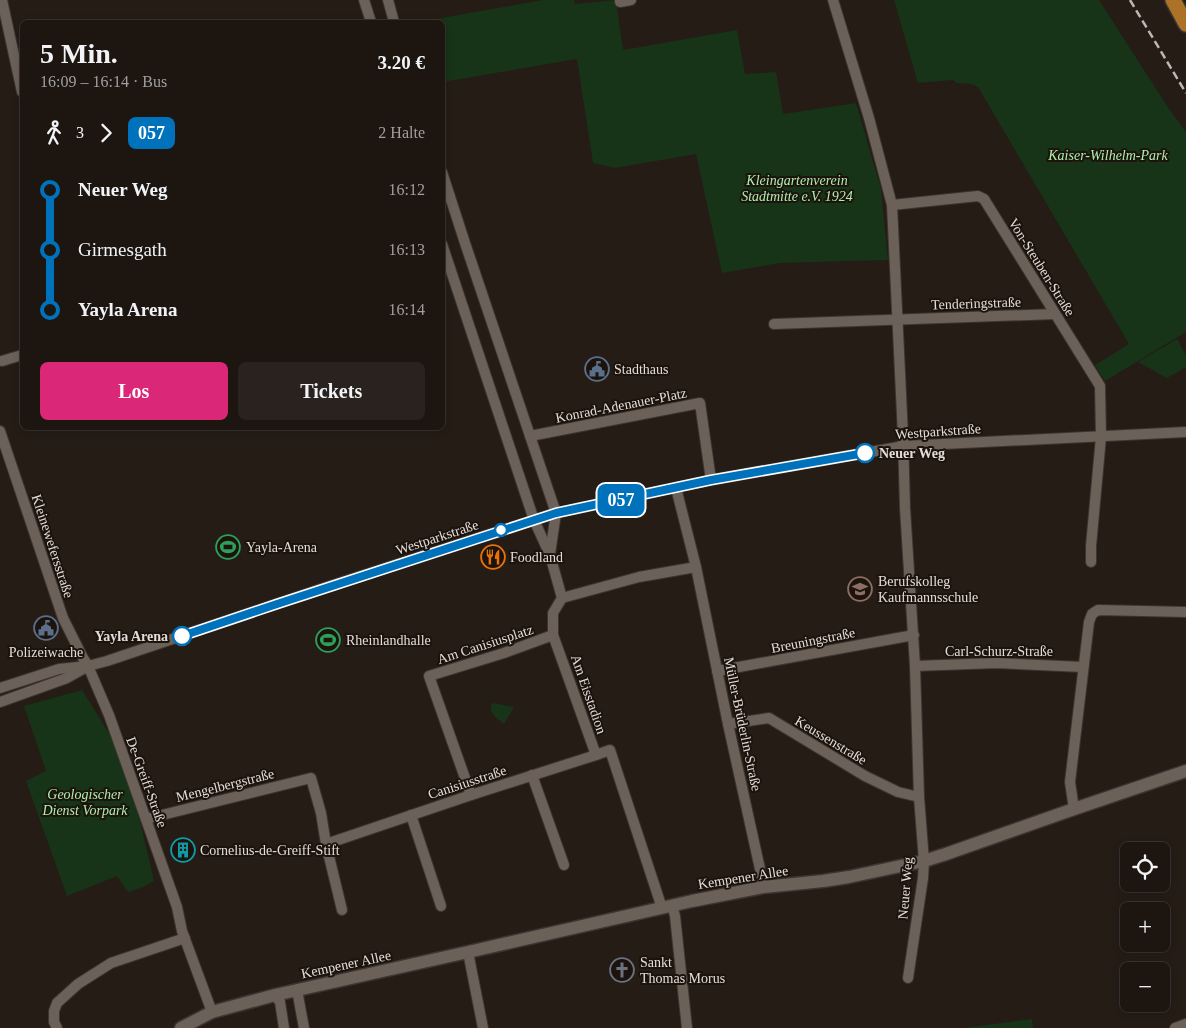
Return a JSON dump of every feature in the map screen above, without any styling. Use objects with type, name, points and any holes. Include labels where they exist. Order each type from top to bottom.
[{"type":"main road","points":[[1179,6],[1186,24]]},
{"type":"street","points":[[2,0],[20,83]]},
{"type":"street","points":[[364,0],[370,20]]},
{"type":"street","points":[[388,0],[393,20]]},
{"type":"street","name":"Neuer Weg","points":[[833,0],[869,118],[892,205],[904,446],[905,508],[914,635],[919,797],[924,861],[908,978]]},
{"type":"street","points":[[445,181],[556,513],[550,555]]},
{"type":"street","name":"Von-Steuben-Straße","points":[[892,205],[978,196],[984,199],[1100,386],[1101,437]]},
{"type":"street","points":[[445,253],[534,520],[550,555],[562,598],[638,577],[696,567]]},
{"type":"street","name":"Tenderingstraße","points":[[898,320],[1055,314]]},
{"type":"street","points":[[774,324],[898,320]]},
{"type":"street","points":[[2,360],[20,356]]},
{"type":"street","name":"Konrad-Adenauer-Platz","points":[[530,436],[700,403],[711,480]]},
{"type":"street","name":"Kleinewefersstraße","points":[[0,431],[62,618],[88,666]]},
{"type":"street","name":"Westparkstraße","points":[[0,688],[59,669],[88,666],[107,661],[556,513],[711,480],[904,446],[1186,432]]},
{"type":"street","points":[[1092,562],[1091,546],[1101,437]]},
{"type":"street","name":"Müller-Brüderlin-Straße","points":[[676,488],[696,567],[764,888]]},
{"type":"street","name":"Am Eisstadion","points":[[562,598],[553,613],[553,635],[596,755],[610,750],[667,907]]},
{"type":"street","points":[[1074,809],[1070,782],[1083,667],[1089,622],[1092,614],[1098,610],[1186,612]]},
{"type":"street","name":"Am Canisiusplatz","points":[[471,795],[429,676],[504,653],[553,635]]},
{"type":"street","name":"Breuningstraße","points":[[717,671],[914,635]]},
{"type":"street","name":"Carl-Schurz-Straße","points":[[915,666],[997,662],[1083,667]]},
{"type":"street","name":"Westparkstraße","points":[[0,702],[67,678],[88,666]]},
{"type":"street","name":"De-Greiff-Straße","points":[[88,666],[109,715],[212,1012]]},
{"type":"street","name":"Keussenstraße","points":[[728,724],[769,718],[865,776],[898,792],[919,797]]},
{"type":"street","name":"Canisiusstraße","points":[[326,844],[596,755]]},
{"type":"street","name":"Kempener Allee","points":[[181,1028],[212,1012],[297,990],[716,896],[849,877],[924,861],[1186,771]]},
{"type":"street","points":[[532,775],[564,865]]},
{"type":"street","name":"Mengelbergstraße","points":[[146,819],[311,778],[321,814],[326,844]]},
{"type":"street","points":[[411,815],[440,906]]},
{"type":"street","points":[[326,844],[342,910]]},
{"type":"street","points":[[667,907],[675,916],[687,1028]]},
{"type":"street","points":[[57,1028],[54,1022],[54,1011],[57,1003],[78,984],[111,963],[185,938]]},
{"type":"street","points":[[468,952],[483,1028]]},
{"type":"street","name":"Kempener Allee","points":[[297,990],[304,1028]]},
{"type":"street","points":[[275,995],[280,1002],[284,1028]]},
{"type":"street","points":[[1175,1028],[1186,1024]]},
{"type":"green space","name":"Kleingartenverein Stadtmitte e.V. 1924","points":[[543,0],[574,0],[575,4],[616,0],[623,50],[737,30],[745,74],[776,72],[783,114],[856,103],[881,189],[888,260],[780,263],[722,273],[696,154],[615,168],[593,163],[577,59],[445,82],[445,20],[430,20]]},
{"type":"green space","name":"Kaiser-Wilhelm-Park","points":[[894,0],[1099,0],[1169,109],[1186,132],[1186,332],[1105,381],[1095,365],[1129,344],[978,87],[971,84],[957,83],[953,80],[918,83]]},
{"type":"green space","points":[[1177,339],[1186,355],[1186,367],[1167,378],[1138,362]]},
{"type":"green space","name":"Geologischer Dienst Vorpark","points":[[82,690],[126,761],[154,881],[128,892],[117,876],[67,896],[26,781],[46,771],[24,706]]},
{"type":"green space","points":[[491,704],[514,707],[504,724],[492,713]]},
{"type":"green space","points":[[1032,1019],[1033,1028],[964,1028]]},
{"type":"railway","points":[[1130,0],[1186,93]]},
{"type":"bus line","name":"057","points":[[182,636],[556,513],[711,480],[865,453]]},
{"type":"place","name":"Stadthaus","points":[[597,369]]},
{"type":"place","name":"Neuer Weg","points":[[865,453]]},
{"type":"place","name":"Yayla-Arena","points":[[228,547]]},
{"type":"place","name":"Foodland","points":[[493,557]]},
{"type":"place","name":"Berufskolleg Kaufmannsschule","points":[[860,589]]},
{"type":"place","name":"Polizeiwache","points":[[46,628]]},
{"type":"place","name":"Yayla Arena","points":[[182,636]]},
{"type":"place","name":"Rheinlandhalle","points":[[328,640]]},
{"type":"place","name":"Cornelius-de-Greiff-Stift","points":[[183,850]]},
{"type":"place","name":"Sankt Thomas Morus","points":[[622,970]]}]
